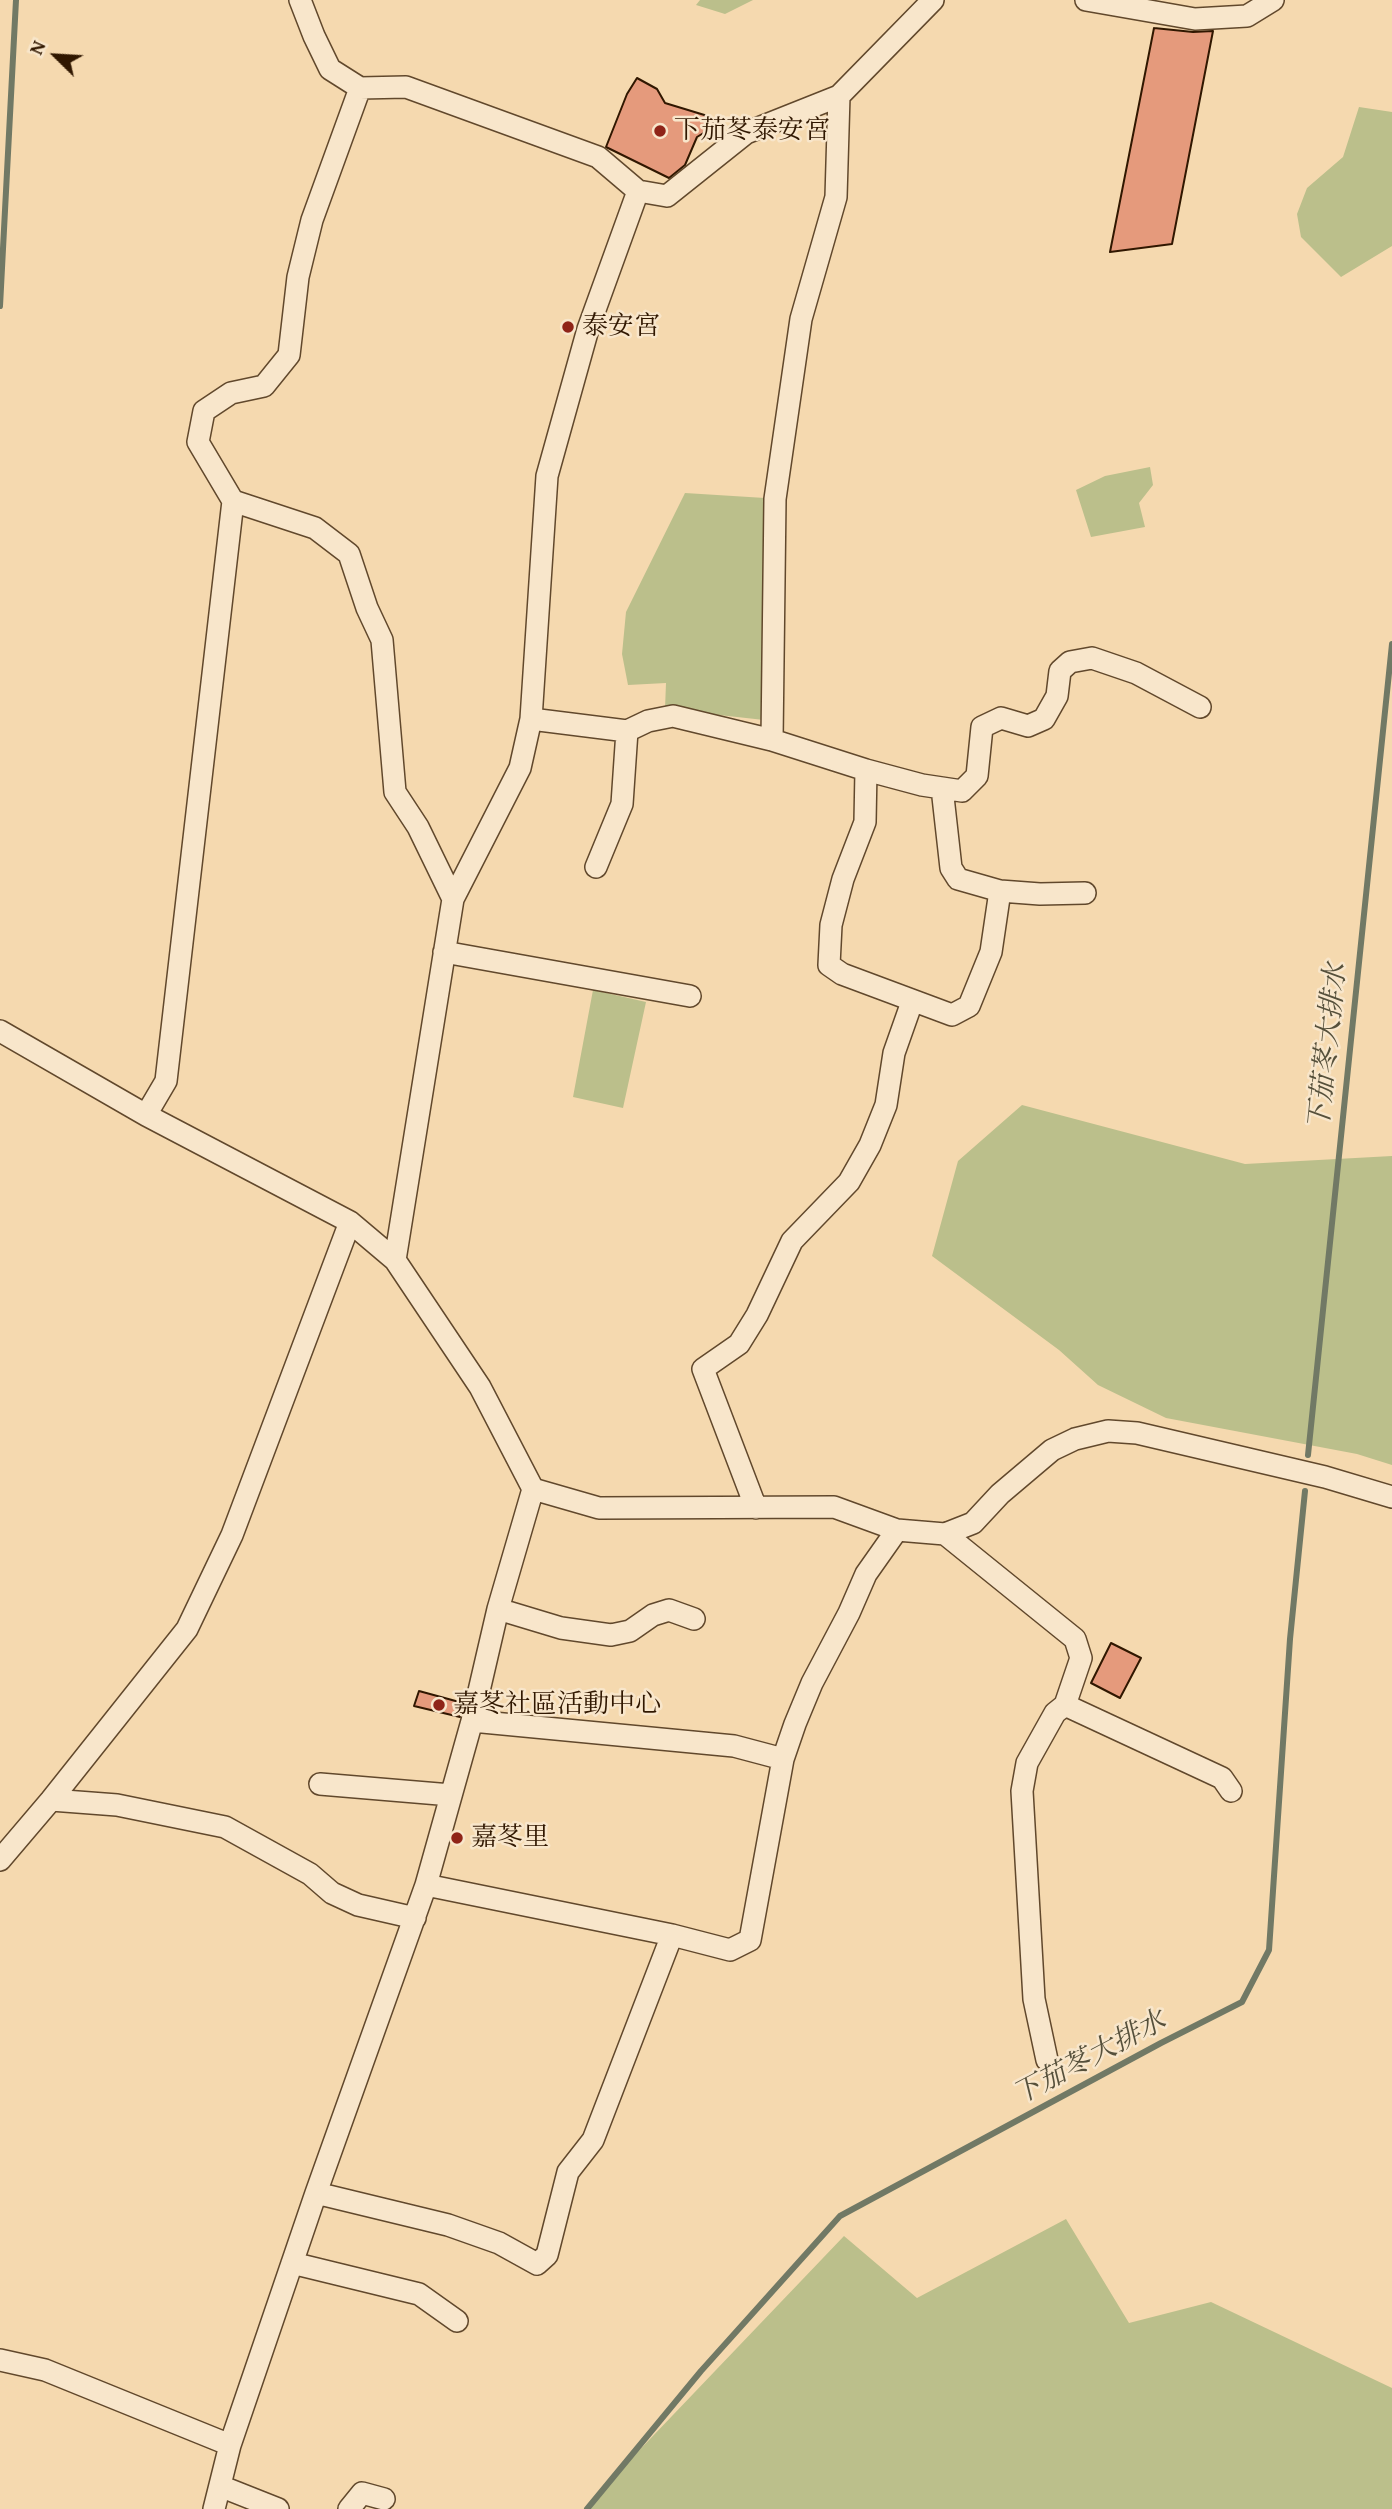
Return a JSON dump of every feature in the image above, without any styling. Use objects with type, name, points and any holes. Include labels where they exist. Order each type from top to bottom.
[{"type":"street","points":[[300,0],[330,69],[360,88],[406,87],[598,157],[638,191],[667,196],[746,133],[839,96],[933,0]]},
{"type":"street","points":[[1086,0],[1195,19],[1247,16],[1273,0]]},
{"type":"street","points":[[146,1115],[166,1081],[233,501],[198,443],[204,411],[231,393],[264,386],[289,355],[298,277],[312,220],[360,88]]},
{"type":"street","points":[[772,740],[775,499],[801,319],[836,197],[839,96]]},
{"type":"street","points":[[396,1260],[453,899],[520,768],[531,719],[547,476],[587,329],[638,191]]},
{"type":"street","points":[[233,501],[315,528],[349,554],[367,608],[382,640],[396,792],[418,827],[453,899]]},
{"type":"street","points":[[531,719],[627,731],[648,721],[673,716],[772,740],[866,771],[922,785],[961,790],[977,776],[982,727],[1001,718],[1028,726],[1044,719],[1057,696],[1060,671],[1070,662],[1092,658],[1136,673],[1200,707]]},
{"type":"street","points":[[596,867],[622,804],[627,731]]},
{"type":"street","points":[[866,771],[865,822],[843,879],[831,925],[830,965],[842,974],[952,1015],[969,1006],[991,952],[1000,891]]},
{"type":"street","points":[[942,788],[951,868],[958,879],[1000,891],[1085,893]]},
{"type":"street","points":[[444,952],[690,996]]},
{"type":"street","points":[[756,1508],[703,1368],[739,1344],[757,1315],[792,1241],[849,1182],[870,1145],[886,1105],[894,1053],[912,1002]]},
{"type":"street","points":[[0,1031],[146,1115],[350,1222],[396,1260],[480,1387],[533,1489],[498,1609],[472,1721],[426,1885],[230,2445],[214,2509]]},
{"type":"street","points":[[0,1860],[187,1629],[232,1535],[350,1222]]},
{"type":"street","points":[[533,1489],[599,1508],[834,1507],[897,1530],[945,1534],[973,1523],[1000,1494],[1052,1450],[1075,1439],[1108,1432],[1137,1433],[1325,1477],[1392,1497]]},
{"type":"street","points":[[426,1885],[672,1935],[730,1950],[750,1940],[783,1759],[794,1724],[866,1574],[897,1530]]},
{"type":"street","points":[[945,1534],[1075,1639],[1081,1658],[1066,1705],[1055,1713],[1027,1763],[1022,1791],[1034,1999],[1047,2060]]},
{"type":"street","points":[[498,1609],[561,1628],[611,1635],[630,1630],[653,1615],[669,1610],[694,1619]]},
{"type":"street","points":[[1066,1705],[1222,1778],[1231,1791]]},
{"type":"street","points":[[472,1721],[734,1746],[783,1759]]},
{"type":"street","points":[[320,1784],[451,1795]]},
{"type":"street","points":[[51,1800],[117,1805],[225,1827],[310,1874],[332,1893],[358,1905],[415,1918]]},
{"type":"street","points":[[316,2193],[448,2225],[499,2243],[537,2264],[547,2255],[568,2172],[593,2140],[672,1935]]},
{"type":"street","points":[[292,2263],[419,2294],[457,2321]]},
{"type":"street","points":[[0,2360],[45,2370],[230,2445]]},
{"type":"street","points":[[220,2486],[278,2509]]},
{"type":"street","points":[[349,2509],[362,2493],[384,2499]]},
{"type":"green space","points":[[700,0],[753,0],[725,14],[696,5]]},
{"type":"green space","points":[[1359,107],[1392,112],[1392,246],[1341,277],[1301,237],[1297,214],[1307,188],[1343,157]]},
{"type":"green space","points":[[1150,467],[1153,485],[1139,503],[1145,527],[1091,537],[1076,490],[1105,476]]},
{"type":"green space","points":[[685,493],[765,498],[764,720],[665,709],[666,683],[628,685],[622,654],[626,612]]},
{"type":"green space","points":[[593,990],[646,1002],[623,1108],[573,1097]]},
{"type":"green space","points":[[1022,1105],[1245,1164],[1392,1156],[1392,1465],[1357,1454],[1166,1418],[1098,1385],[1059,1350],[932,1256],[958,1161]]},
{"type":"green space","points":[[1066,2219],[1129,2323],[1211,2302],[1392,2388],[1392,2509],[590,2509],[629,2461],[844,2236],[917,2298]]},
{"type":"building","points":[[1154,28],[1213,31],[1172,244],[1110,252]]},
{"type":"building","name":"下茄苳泰安宮","points":[[637,78],[657,89],[665,103],[711,117],[715,126],[697,137],[685,165],[669,178],[606,147],[627,94]]},
{"type":"building","points":[[1111,1643],[1141,1658],[1120,1698],[1091,1683]]},
{"type":"building","name":"嘉苳社區活動中心","points":[[419,1691],[463,1703],[460,1717],[414,1706]]},
{"type":"waterway","points":[[0,306],[16,0]]},
{"type":"waterway","name":"下茄苳大排水","points":[[1308,1455],[1392,644]]},
{"type":"waterway","name":"下茄苳大排水","points":[[587,2509],[701,2371],[840,2216],[1242,2002],[1269,1950],[1290,1639],[1305,1491]]},
{"type":"place","name":"下茄苳泰安宮","points":[[660,131]]},
{"type":"place","name":"泰安宮","points":[[568,327]]},
{"type":"place","name":"嘉苳社區活動中心","points":[[439,1705]]},
{"type":"place","name":"嘉苳里","points":[[457,1838]]}]
